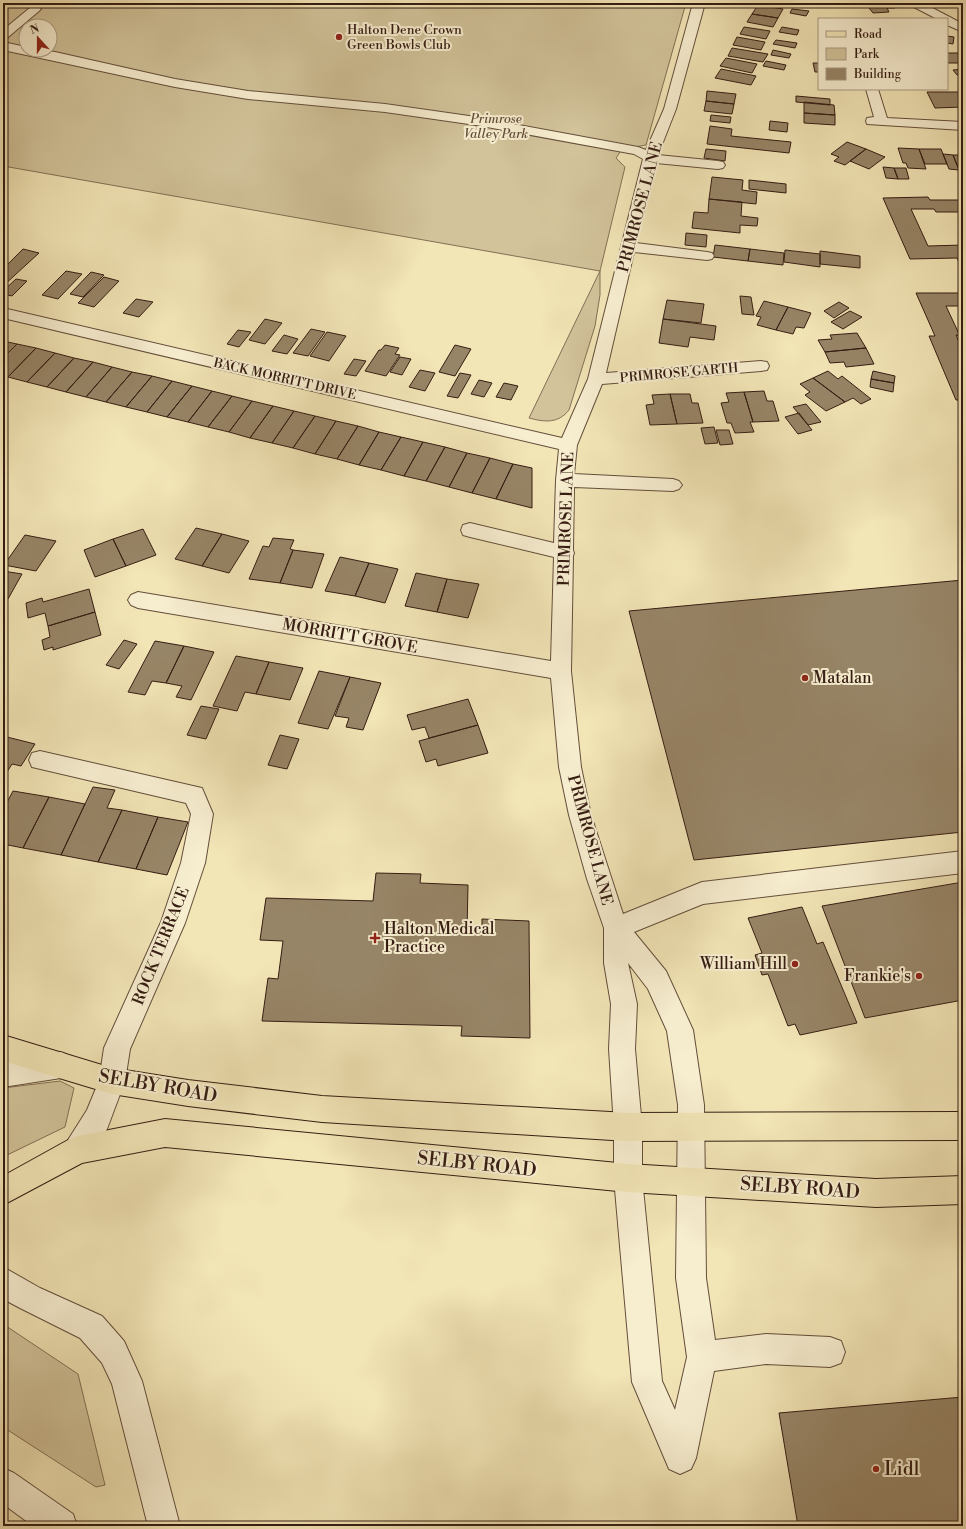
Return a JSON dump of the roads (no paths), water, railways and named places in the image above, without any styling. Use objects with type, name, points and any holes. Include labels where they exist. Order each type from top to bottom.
[{"type":"main road","name":"SELBY ROAD","points":[[3,1048],[112,1081],[188,1093],[322,1109],[628,1127],[963,1126]]},
{"type":"main road","name":"SELBY ROAD","points":[[3,1191],[78,1150],[165,1133],[628,1178],[876,1193],[963,1190]]},
{"type":"street","name":"PRIMROSE LANE","points":[[616,928],[616,963],[624,1004],[622,1048],[628,1127],[628,1178],[647,1382],[680,1458],[702,1357],[691,1278],[691,1105],[680,1030],[657,980],[616,928],[599,879],[580,815],[570,766],[561,671],[565,553],[565,480],[568,446],[596,379],[650,158],[670,109],[699,3]]},
{"type":"street","points":[[914,3],[944,18]]},
{"type":"street","points":[[3,36],[35,8]]},
{"type":"street","points":[[948,20],[963,29]]},
{"type":"street","points":[[3,46],[55,56],[168,82],[248,95],[385,108],[476,121],[638,151],[650,158],[718,165]]},
{"type":"street","points":[[872,90],[877,121],[963,126]]},
{"type":"street","points":[[629,247],[707,256]]},
{"type":"street","name":"BACK MORRITT DRIVE","points":[[3,312],[568,446]]},
{"type":"street","name":"PRIMROSE GARTH","points":[[596,379],[761,366]]},
{"type":"street","points":[[565,480],[673,485]]},
{"type":"street","points":[[470,530],[565,553]]},
{"type":"street","name":"MORRITT GROVE","points":[[138,600],[561,671]]},
{"type":"street","name":"ROCK TERRACE","points":[[40,760],[194,795],[202,814],[193,863],[173,923],[117,1048],[112,1081],[96,1119],[78,1150]]},
{"type":"street","points":[[616,928],[702,893],[963,862]]},
{"type":"street","points":[[3,1074],[61,1065]]},
{"type":"street","points":[[3,1282],[30,1298],[91,1327],[113,1352],[126,1381],[164,1526]]},
{"type":"street","points":[[702,1357],[766,1349],[830,1352]]},
{"type":"street","points":[[3,1484],[61,1526]]},
{"type":"place","name":"Halton Dene Crown Green Bowls Club","points":[[339,37]]},
{"type":"place","name":"Matalan","points":[[805,678]]},
{"type":"place","name":"Halton Medical Practice","points":[[375,938]]},
{"type":"place","name":"William Hill","points":[[795,964]]},
{"type":"place","name":"Frankie's","points":[[919,976]]},
{"type":"place","name":"Lidl","points":[[876,1469]]},
{"type":"park label","name":"Primrose Valley Park","points":[[496,126]]}]
